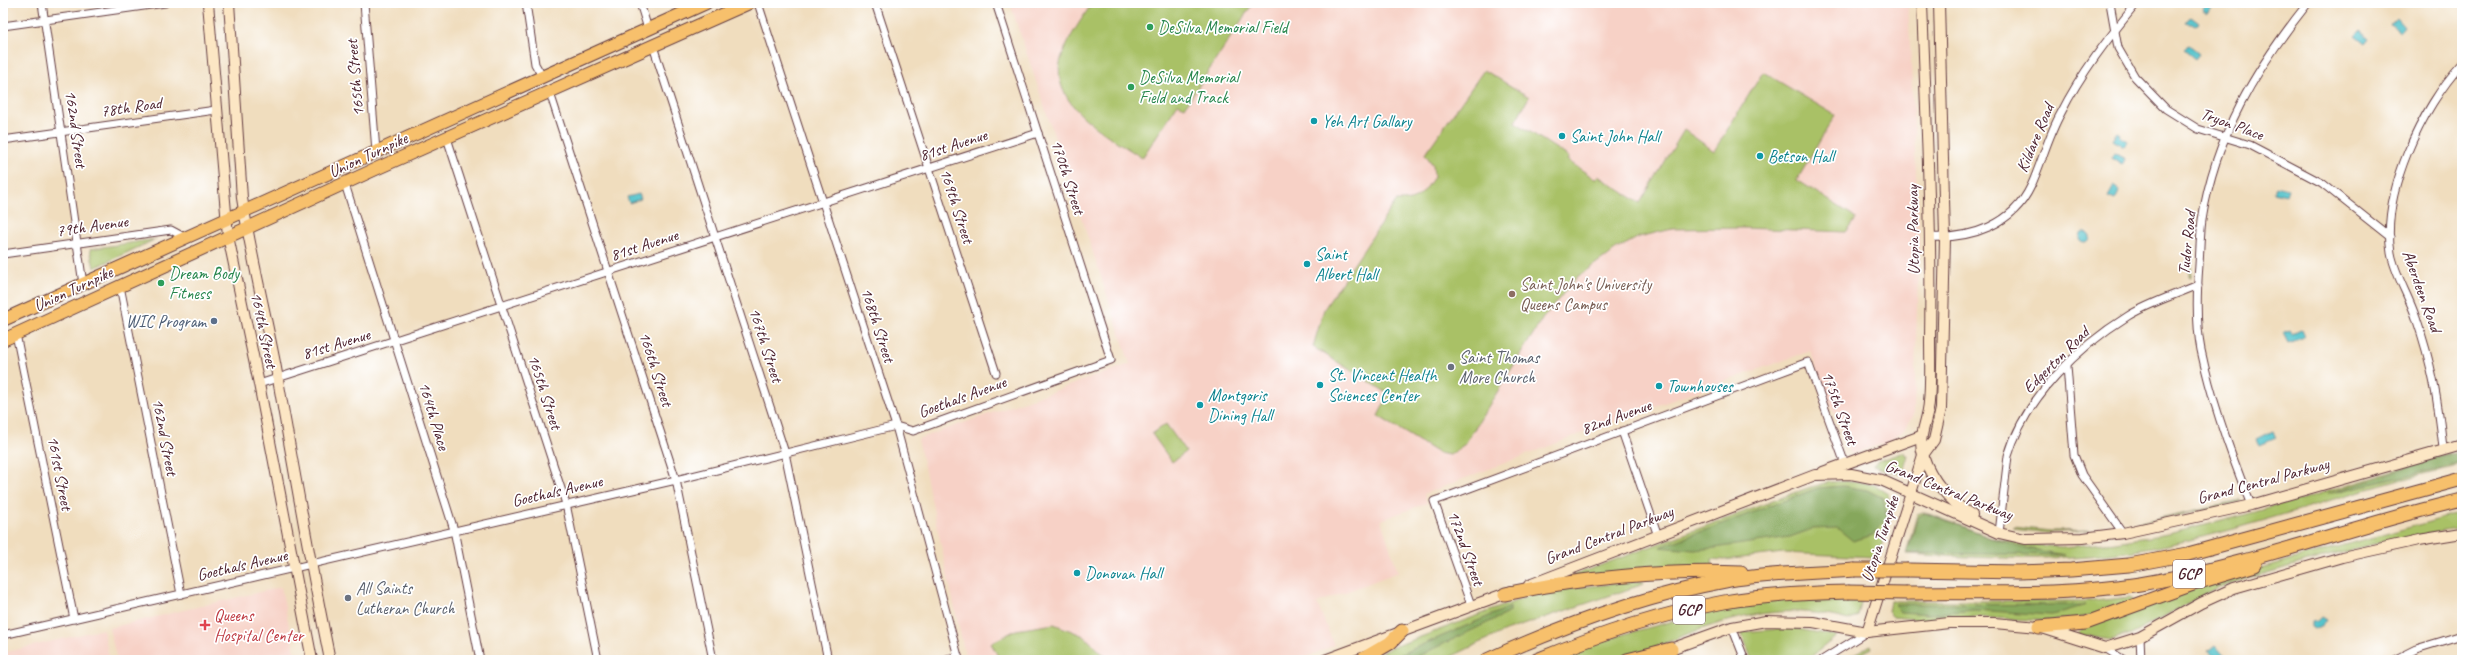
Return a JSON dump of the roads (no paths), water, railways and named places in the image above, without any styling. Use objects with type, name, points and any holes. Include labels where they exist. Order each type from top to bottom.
[{"type":"highway","name":"GCP","points":[[1487,660],[1536,638],[1664,596],[1725,581],[1854,570],[2019,572],[2071,570],[2129,565],[2188,554],[2462,479]]},
{"type":"highway","name":"GCP","points":[[1537,660],[1608,634],[1671,614],[1724,602],[1786,594],[2076,590],[2139,584],[2204,570],[2378,521],[2462,500]]},
{"type":"highway","points":[[2039,627],[2086,623],[2113,615],[2196,583],[2237,571],[2378,521]]},
{"type":"highway","points":[[1505,594],[1547,585],[1707,571],[1784,575]]},
{"type":"highway","points":[[1361,660],[1386,645],[1402,632]]},
{"type":"highway","points":[[1628,660],[1671,649]]},
{"type":"main road","name":"164th Street","points":[[208,3],[225,220],[259,384],[312,660]]},
{"type":"main road","name":"164th Street","points":[[229,3],[244,211],[330,660]]},
{"type":"main road","name":"Union Turnpike","points":[[3,320],[184,237],[225,220],[706,3]]},
{"type":"main road","name":"Union Turnpike","points":[[3,340],[228,236],[749,3]]},
{"type":"main road","name":"Utopia Parkway","points":[[1922,3],[1930,237],[1929,402],[1921,436],[1923,455]]},
{"type":"main road","name":"Utopia Parkway","points":[[1923,455],[1934,440],[1941,409],[1945,238],[1939,3]]},
{"type":"main road","points":[[1815,475],[1921,436]]},
{"type":"main road","name":"Grand Central Parkway","points":[[1325,660],[1471,605],[1505,594],[1815,475],[1851,474],[1881,480],[1998,533],[2025,539],[2083,538],[2123,533],[2251,505],[2443,448],[2462,445]]},
{"type":"main road","points":[[1923,455],[1938,484],[1958,507],[1998,533]]},
{"type":"main road","name":"Utopia Turnpike","points":[[1867,632],[1923,455]]},
{"type":"main road","points":[[1642,660],[1732,627],[1766,621],[1813,622],[1867,632],[1949,623],[1994,623],[2039,627],[2105,648],[2140,637],[2201,603],[2234,588],[2342,557],[2419,540],[2462,533]]},
{"type":"street","name":"162nd Street","points":[[42,3],[83,284]]},
{"type":"street","points":[[3,26],[165,3]]},
{"type":"street","name":"165th Street","points":[[364,3],[376,151]]},
{"type":"street","points":[[526,3],[535,64],[542,76]]},
{"type":"street","points":[[640,3],[648,29]]},
{"type":"street","name":"168th Street","points":[[758,3],[896,426],[959,658]]},
{"type":"street","name":"169th Street","points":[[874,3],[996,373]]},
{"type":"street","name":"170th Street","points":[[996,3],[1111,360]]},
{"type":"street","name":"Tryon Place","points":[[2110,3],[2113,32],[2118,48],[2135,77],[2166,109],[2198,130],[2250,145],[2272,154],[2322,183],[2390,237]]},
{"type":"street","name":"Kildare Road","points":[[1930,237],[1945,238],[1970,235],[2002,221],[2020,205],[2031,186],[2044,147],[2061,112],[2113,32],[2137,3]]},
{"type":"street","name":"Tudor Road","points":[[2251,505],[2227,440],[2201,348],[2198,285],[2202,220],[2230,122],[2262,63],[2308,3]]},
{"type":"street","name":"167th Street","points":[[653,46],[785,453],[828,660]]},
{"type":"street","name":"Aberdeen Road","points":[[2443,448],[2434,377],[2414,311],[2396,270],[2391,253],[2390,237],[2393,204],[2402,167],[2414,138],[2428,108],[2462,64]]},
{"type":"street","name":"166th Street","points":[[550,92],[676,480],[713,660]]},
{"type":"street","name":"78th Road","points":[[3,140],[216,110]]},
{"type":"street","name":"81st Avenue","points":[[259,384],[502,307],[1038,133]]},
{"type":"street","name":"165th Street","points":[[447,138],[566,504],[598,660]]},
{"type":"street","name":"164th Place","points":[[345,184],[454,530],[480,660]]},
{"type":"street","name":"79th Avenue","points":[[3,254],[170,230],[184,237]]},
{"type":"street","name":"Edgerton Road","points":[[1998,533],[2008,456],[2011,444],[2036,398],[2086,346],[2129,315],[2198,285]]},
{"type":"street","name":"162nd Street","points":[[120,286],[181,594]]},
{"type":"street","name":"161st Street","points":[[16,334],[74,619]]},
{"type":"street","name":"Goethals Avenue","points":[[3,635],[566,504],[676,480],[896,426],[913,430],[1111,360]]},
{"type":"street","name":"82nd Avenue","points":[[1434,502],[1808,362]]},
{"type":"street","name":"175th Street","points":[[1808,362],[1845,464]]},
{"type":"street","points":[[2067,366],[2074,455],[2082,475],[2123,533]]},
{"type":"street","points":[[1622,431],[1658,536]]},
{"type":"street","name":"172nd Street","points":[[1434,502],[1471,605]]},
{"type":"street","points":[[1732,627],[1745,660]]},
{"type":"street","points":[[1822,660],[1867,632]]},
{"type":"street","points":[[2394,660],[2416,649],[2462,635]]},
{"type":"street","points":[[2140,637],[2141,660]]},
{"type":"street","points":[[2105,648],[2124,660]]},
{"type":"street","points":[[943,660],[959,658]]},
{"type":"water","points":[[2208,3],[2215,4],[2208,13],[2203,9]]},
{"type":"water","points":[[2191,16],[2199,22],[2197,25],[2185,23]]},
{"type":"water","points":[[2396,18],[2404,27],[2400,32],[2390,24]]},
{"type":"water","points":[[2360,31],[2369,39],[2365,44],[2355,36]]},
{"type":"water","points":[[2188,45],[2199,54],[2195,59],[2184,50]]},
{"type":"water","points":[[2118,132],[2121,134],[2120,136],[2128,141],[2124,147],[2113,140]]},
{"type":"water","points":[[2114,153],[2125,159],[2122,165],[2111,158]]},
{"type":"water","points":[[2114,186],[2120,190],[2115,200],[2108,197]]},
{"type":"water","points":[[2276,186],[2288,189],[2286,195],[2274,192]]},
{"type":"water","points":[[639,194],[641,199],[629,203],[627,197]]},
{"type":"water","points":[[2085,232],[2090,237],[2085,242],[2080,237]]},
{"type":"water","points":[[2301,330],[2304,337],[2289,343],[2284,333],[2290,331],[2292,334]]},
{"type":"water","points":[[2273,431],[2276,438],[2260,445],[2257,439]]},
{"type":"water","points":[[2322,616],[2327,619],[2323,625],[2315,629],[2312,627],[2312,621],[2318,620]]},
{"type":"water","points":[[2215,645],[2227,659],[2226,660],[2216,660],[2208,651]]},
{"type":"place","name":"DeSilva Memorial Field","points":[[1150,27]]},
{"type":"place","name":"DeSilva Memorial Field and Track","points":[[1131,87]]},
{"type":"place","name":"Yeh Art Gallary","points":[[1314,121]]},
{"type":"place","name":"Saint John Hall","points":[[1562,136]]},
{"type":"place","name":"Betson Hall","points":[[1760,156]]},
{"type":"place","name":"Saint Albert Hall","points":[[1307,264]]},
{"type":"place","name":"Dream Body Fitness","points":[[161,283]]},
{"type":"place","name":"Saint John's University Queens Campus","points":[[1512,294]]},
{"type":"place","name":"WIC Program","points":[[214,321]]},
{"type":"place","name":"Saint Thomas More Church","points":[[1451,367]]},
{"type":"place","name":"St. Vincent Health Sciences Center","points":[[1320,385]]},
{"type":"place","name":"Townhouses","points":[[1659,386]]},
{"type":"place","name":"Montgoris Dining Hall","points":[[1200,405]]},
{"type":"place","name":"Donovan Hall","points":[[1077,573]]},
{"type":"place","name":"All Saints Lutheran Church","points":[[348,598]]},
{"type":"place","name":"Queens Hospital Center","points":[[205,625]]}]
